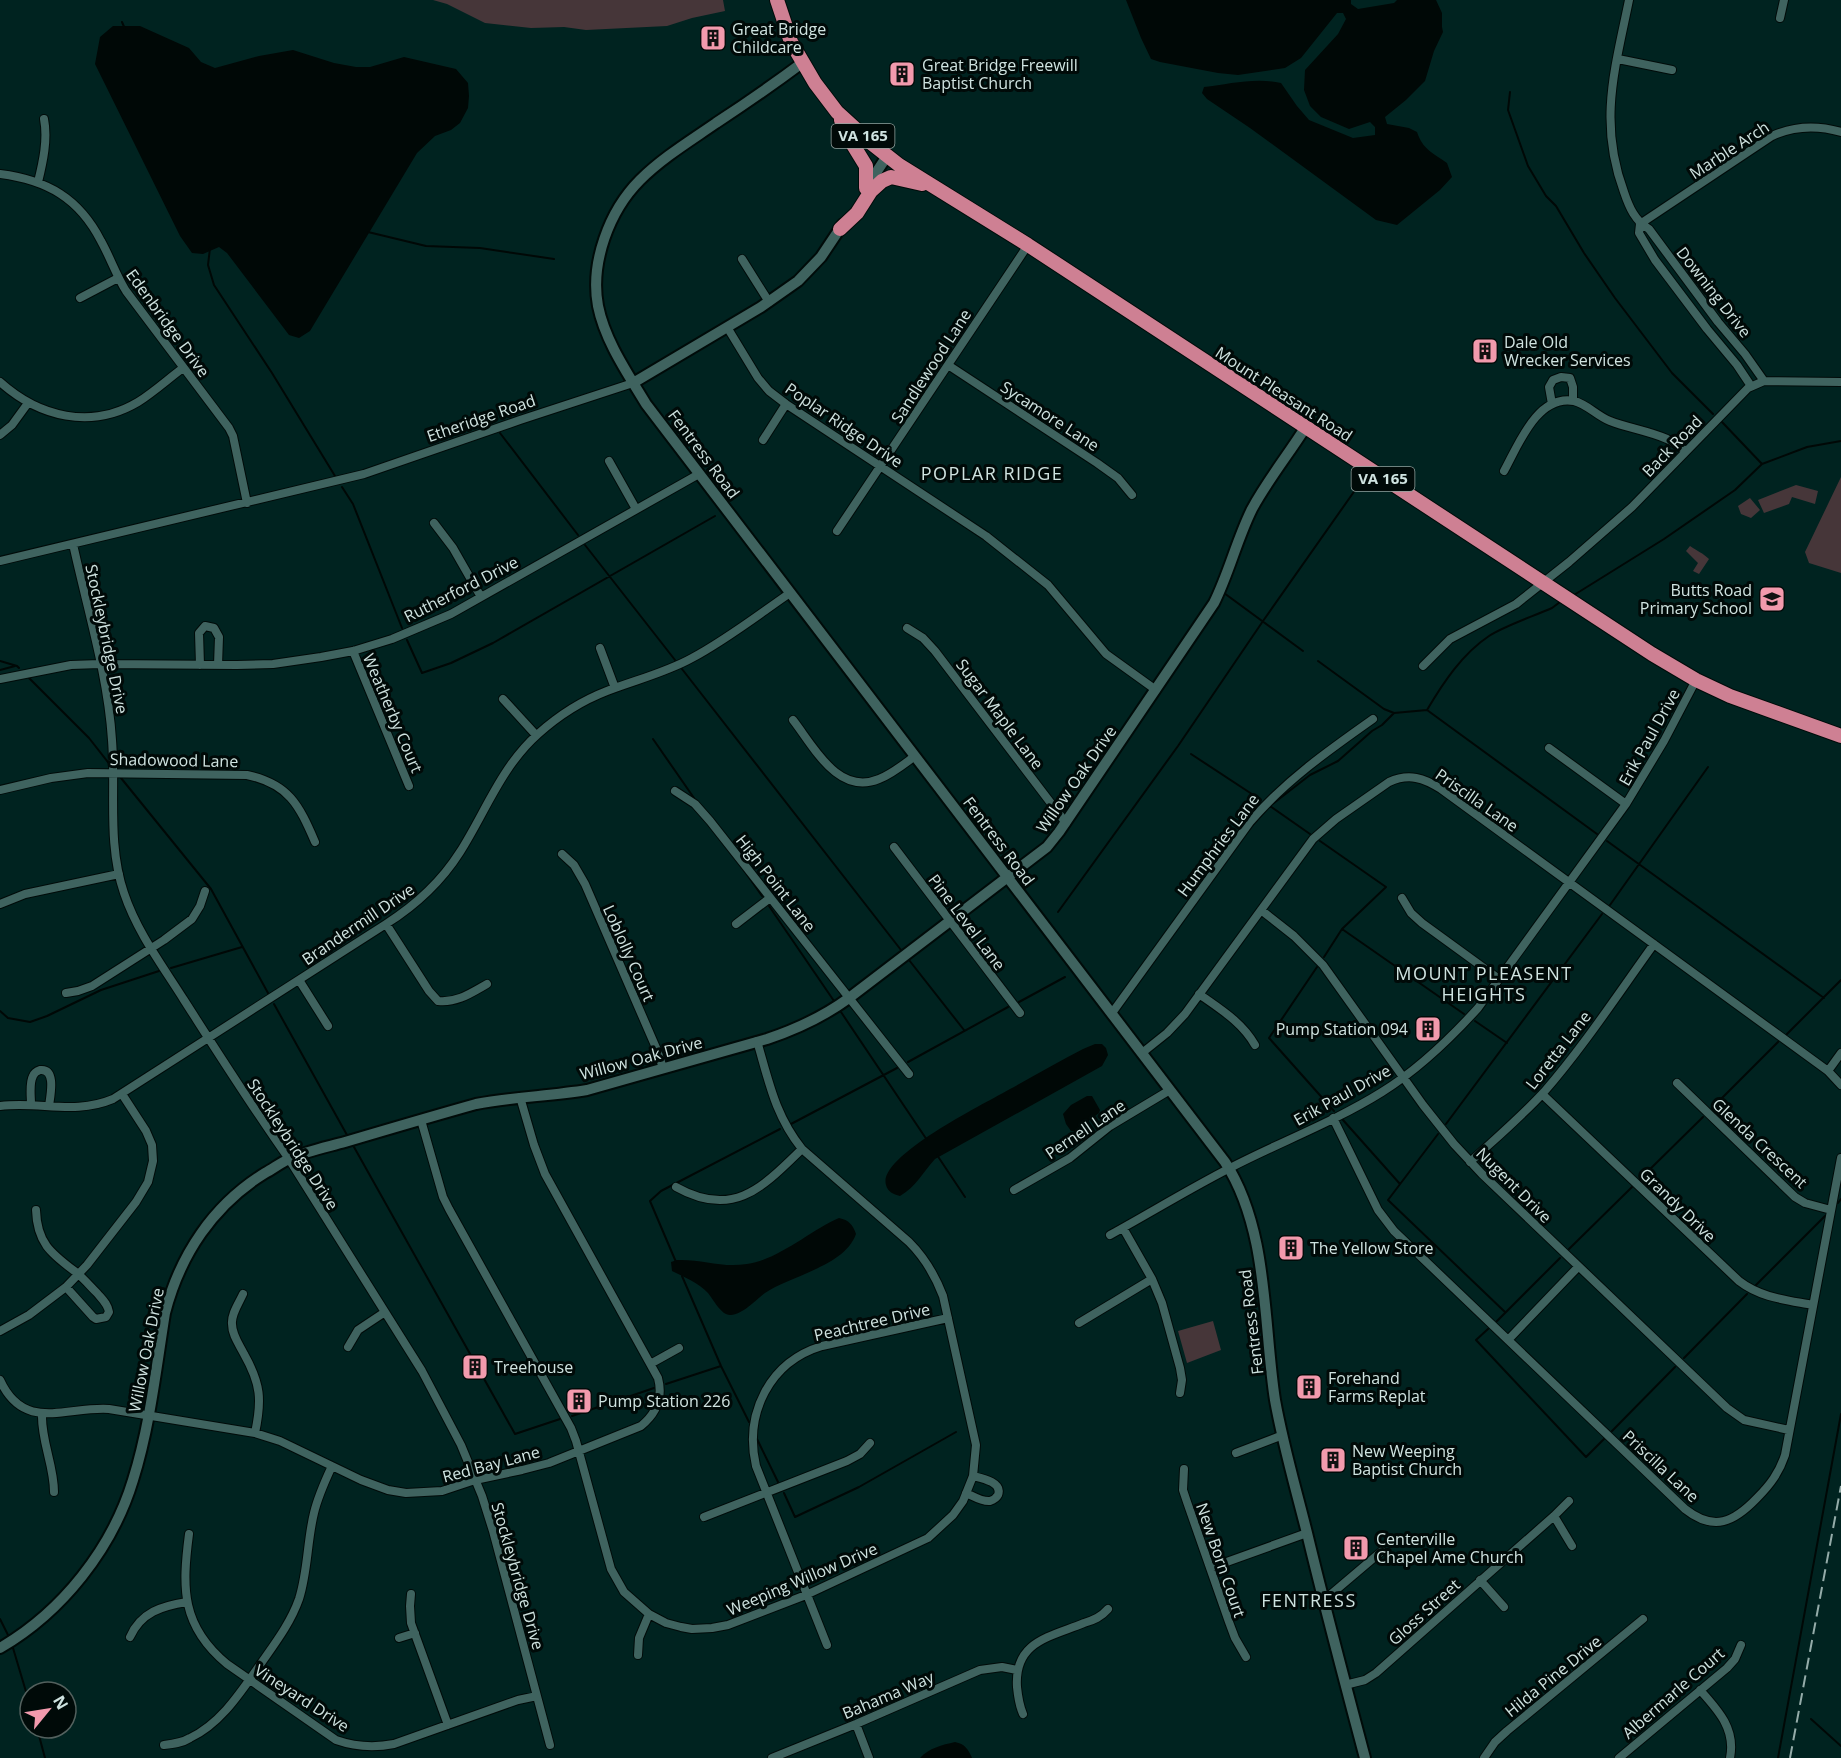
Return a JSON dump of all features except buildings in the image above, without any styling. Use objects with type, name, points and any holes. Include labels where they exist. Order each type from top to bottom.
[{"type":"highway","name":"Mount Pleasant Road","points":[[777,0],[791,42],[802,63],[837,112],[887,156],[940,192],[964,204],[1028,245],[1652,654],[1696,680],[1751,704],[1841,736]]},
{"type":"highway","points":[[837,112],[847,135],[866,165],[866,188]]},
{"type":"highway","points":[[840,229],[857,213],[871,191],[882,181],[891,177],[917,182],[940,192]]},
{"type":"street","name":"Downing Drive","points":[[1629,0],[1610,98],[1612,148],[1620,181],[1629,205],[1640,224],[1649,229],[1764,381]]},
{"type":"street","points":[[1780,18],[1784,0]]},
{"type":"street","points":[[1618,59],[1672,70]]},
{"type":"street","name":"Fentress Road","points":[[802,63],[650,171],[628,194],[608,229],[598,264],[597,290],[603,322],[646,404],[1229,1168],[1247,1207],[1257,1253],[1271,1373],[1283,1435],[1323,1601],[1365,1758]]},
{"type":"street","points":[[38,182],[44,151],[46,127],[44,119]]},
{"type":"street","name":"Marble Arch","points":[[1640,224],[1772,136],[1787,130],[1807,127],[1841,132]]},
{"type":"street","name":"Etheridge Road","points":[[0,561],[364,474],[633,383],[769,302],[798,281],[821,258],[887,156]]},
{"type":"street","name":"Edenbridge Drive","points":[[0,174],[48,185],[64,196],[92,225],[118,278],[229,428],[233,436],[247,503]]},
{"type":"street","name":"Downing Drive","points":[[1640,224],[1639,233],[1655,260],[1751,386]]},
{"type":"street","name":"Sandlewood Lane","points":[[837,531],[1028,245]]},
{"type":"street","points":[[742,259],[769,302]]},
{"type":"street","points":[[80,298],[118,278]]},
{"type":"street","name":"Poplar Ridge Drive","points":[[727,327],[758,378],[769,391],[986,536],[1038,576],[1054,590],[1106,654],[1156,690]]},
{"type":"street","name":"Sycamore Lane","points":[[948,365],[1097,463],[1118,478],[1132,495]]},
{"type":"street","points":[[0,382],[19,398],[45,411],[64,416],[83,417],[102,415],[138,402],[183,368]]},
{"type":"street","points":[[1552,404],[1549,387],[1553,380],[1561,377],[1570,378],[1573,387],[1573,401]]},
{"type":"street","name":"Back Road","points":[[1423,666],[1450,639],[1516,604],[1543,584],[1632,507],[1751,386],[1764,381],[1841,382]]},
{"type":"street","points":[[1504,471],[1540,411],[1552,404],[1573,401],[1604,418],[1667,439],[1686,451]]},
{"type":"street","points":[[0,435],[12,425],[28,403]]},
{"type":"street","points":[[763,440],[786,404]]},
{"type":"street","name":"Willow Oak Drive","points":[[0,1648],[52,1609],[81,1577],[105,1543],[129,1493],[141,1454],[165,1313],[177,1274],[198,1236],[216,1213],[236,1194],[289,1159],[476,1104],[587,1090],[757,1041],[805,1025],[833,1010],[1047,847],[1214,603],[1226,580],[1242,532],[1253,508],[1305,428]]},
{"type":"street","points":[[609,460],[636,509]]},
{"type":"street","name":"Rutherford Drive","points":[[0,679],[62,667],[100,664],[273,664],[352,651],[392,639],[451,614],[699,474]]},
{"type":"street","points":[[434,523],[453,548],[481,597]]},
{"type":"street","name":"Stockleybridge Drive","points":[[73,544],[110,715],[114,847],[118,874],[128,905],[151,948],[289,1159],[434,1390],[461,1445],[498,1549],[550,1745]]},
{"type":"street","name":"Brandermill Drive","points":[[0,1107],[31,1104],[72,1108],[93,1106],[122,1094],[386,924],[418,901],[446,872],[462,850],[509,766],[536,735],[556,718],[573,707],[615,688],[692,658],[790,593]]},
{"type":"street","points":[[200,665],[199,633],[205,626],[209,626],[214,628],[219,637],[218,665]]},
{"type":"street","name":"Sugar Maple Lane","points":[[907,628],[923,638],[935,651],[1066,822]]},
{"type":"street","points":[[600,648],[615,688]]},
{"type":"street","name":"Weatherby Court","points":[[352,651],[409,786]]},
{"type":"street","name":"Erik Paul Drive","points":[[1110,1235],[1229,1168],[1382,1092],[1418,1067],[1451,1037],[1478,1008],[1626,804],[1664,741],[1696,680]]},
{"type":"street","points":[[503,699],[536,735]]},
{"type":"street","name":"Humphries Lane","points":[[1112,1013],[1250,822],[1264,806],[1300,772],[1373,719]]},
{"type":"street","points":[[794,720],[832,770],[841,778],[853,782],[867,783],[879,779],[915,756]]},
{"type":"street","points":[[1549,748],[1626,804]]},
{"type":"street","name":"Shadowood Lane","points":[[0,789],[69,775],[247,774],[267,780],[297,803],[315,842]]},
{"type":"street","name":"Priscilla Lane","points":[[1142,1053],[1176,1024],[1301,854],[1323,830],[1389,782],[1403,777],[1415,777],[1429,781],[1828,1071],[1841,1085]]},
{"type":"street","name":"High Point Lane","points":[[675,791],[695,804],[909,1074]]},
{"type":"street","name":"Pine Level Lane","points":[[894,848],[1020,1013]]},
{"type":"street","name":"Loblolly Court","points":[[562,854],[578,870],[585,884],[663,1068]]},
{"type":"street","points":[[0,904],[25,894],[118,874]]},
{"type":"street","points":[[66,993],[92,986],[164,940],[192,919],[205,891]]},
{"type":"street","points":[[736,924],[770,898]]},
{"type":"street","points":[[1402,898],[1417,919],[1499,979]]},
{"type":"street","name":"Nugent Drive","points":[[1260,910],[1294,936],[1323,965],[1446,1135],[1470,1162],[1735,1415],[1754,1424],[1789,1430]]},
{"type":"street","points":[[386,924],[429,991],[438,1001],[450,1002],[487,984]]},
{"type":"street","name":"Loretta Lane","points":[[1470,1162],[1514,1123],[1542,1094],[1569,1061],[1654,944]]},
{"type":"street","points":[[299,980],[328,1026]]},
{"type":"street","points":[[1199,993],[1237,1022],[1248,1033],[1255,1045]]},
{"type":"street","name":"Weeping Willow Drive","points":[[421,1120],[448,1209],[574,1434],[611,1569],[624,1592],[649,1614],[666,1623],[692,1629],[728,1625],[806,1594],[928,1538],[953,1515],[966,1493],[973,1476],[976,1454],[974,1429],[943,1296],[936,1278],[921,1254],[909,1242],[802,1149],[776,1108],[757,1041]]},
{"type":"street","points":[[1828,1071],[1841,1053]]},
{"type":"street","points":[[31,1104],[32,1078],[39,1070],[46,1071],[52,1081],[49,1106]]},
{"type":"street","name":"Glenda Crescent","points":[[1677,1083],[1795,1197],[1805,1203],[1831,1210]]},
{"type":"street","name":"Pernell Lane","points":[[1014,1190],[1070,1158],[1110,1126],[1170,1090]]},
{"type":"street","points":[[0,1330],[29,1315],[78,1275],[136,1202],[148,1182],[152,1173],[153,1161],[149,1137],[122,1094]]},
{"type":"street","name":"Grandy Drive","points":[[1542,1094],[1739,1281],[1771,1298],[1813,1305]]},
{"type":"street","name":"Red Bay Lane","points":[[42,1414],[98,1408],[255,1433],[280,1441],[361,1480],[387,1490],[406,1493],[442,1491],[475,1480],[522,1470],[642,1426],[656,1410],[660,1394],[658,1378],[652,1363],[545,1174],[520,1097]]},
{"type":"street","name":"Priscilla Lane","points":[[1333,1118],[1381,1215],[1410,1247],[1685,1509],[1703,1520],[1715,1522],[1733,1519],[1748,1508],[1779,1472],[1785,1455],[1841,1158]]},
{"type":"street","points":[[676,1187],[706,1200],[725,1200],[743,1196],[763,1185],[802,1149]]},
{"type":"street","points":[[36,1210],[38,1228],[47,1249],[105,1302],[109,1312],[106,1317],[96,1319],[93,1317],[66,1287]]},
{"type":"street","points":[[1123,1228],[1152,1279],[1166,1315],[1180,1368],[1182,1380],[1180,1393]]},
{"type":"street","points":[[1508,1340],[1578,1267]]},
{"type":"street","points":[[1079,1323],[1152,1279]]},
{"type":"street","points":[[243,1294],[232,1320],[232,1327],[233,1334],[258,1383],[260,1406],[255,1433]]},
{"type":"street","points":[[348,1347],[358,1330],[385,1312]]},
{"type":"street","name":"Peachtree Drive","points":[[827,1645],[766,1493],[753,1453],[753,1425],[760,1402],[768,1386],[782,1370],[796,1358],[818,1348],[948,1318]]},
{"type":"street","points":[[652,1363],[679,1348]]},
{"type":"street","points":[[0,1380],[8,1394],[18,1404],[42,1414],[42,1431],[53,1471],[54,1492]]},
{"type":"street","points":[[1236,1453],[1283,1435]]},
{"type":"street","points":[[704,1517],[854,1458],[870,1443]]},
{"type":"street","points":[[164,1745],[188,1740],[210,1725],[232,1703],[284,1630],[298,1601],[314,1515],[320,1493],[332,1466]]},
{"type":"street","name":"New Born Court","points":[[1184,1469],[1183,1490],[1235,1638],[1246,1657]]},
{"type":"street","points":[[966,1493],[988,1501],[998,1496],[998,1489],[995,1485],[973,1476]]},
{"type":"street","name":"Gloss Street","points":[[1345,1685],[1365,1680],[1376,1673],[1569,1501]]},
{"type":"street","points":[[1554,1516],[1572,1546]]},
{"type":"street","points":[[1210,1568],[1306,1533]]},
{"type":"street","name":"Vineyard Drive","points":[[189,1534],[184,1578],[187,1602],[197,1628],[213,1652],[331,1737],[352,1745],[367,1747],[387,1745],[518,1700],[537,1696]]},
{"type":"street","points":[[1323,1601],[1382,1551]]},
{"type":"street","points":[[1480,1580],[1504,1607]]},
{"type":"street","points":[[411,1594],[410,1614],[447,1725]]},
{"type":"street","points":[[130,1636],[136,1624],[152,1612],[168,1605],[187,1602]]},
{"type":"street","points":[[1023,1714],[1017,1697],[1017,1670],[1023,1654],[1037,1642],[1098,1618],[1108,1609]]},
{"type":"street","points":[[638,1655],[639,1638],[649,1614]]},
{"type":"street","name":"Hilda Pine Drive","points":[[1485,1758],[1507,1731],[1643,1619]]},
{"type":"street","points":[[399,1638],[415,1632]]},
{"type":"street","name":"Albermarle Court","points":[[1618,1758],[1728,1668],[1742,1645]]},
{"type":"street","name":"Bahama Way","points":[[772,1758],[980,1670],[1002,1667],[1017,1670]]},
{"type":"street","points":[[1700,1690],[1726,1722],[1731,1737],[1730,1758]]},
{"type":"street","points":[[856,1724],[869,1758]]},
{"type":"shaded area","points":[[433,0],[723,0],[725,11],[667,26],[586,30],[564,27],[531,28],[485,23],[447,4]]},
{"type":"shaded area","points":[[1126,0],[1351,0],[1351,4],[1358,9],[1394,3],[1397,0],[1436,0],[1442,13],[1443,32],[1434,51],[1425,81],[1385,117],[1387,124],[1409,128],[1417,132],[1425,147],[1447,163],[1452,177],[1440,190],[1397,225],[1376,220],[1207,99],[1202,93],[1204,87],[1233,83],[1272,81],[1281,83],[1309,120],[1353,138],[1375,135],[1375,127],[1370,122],[1349,129],[1321,117],[1310,106],[1304,90],[1305,70],[1338,34],[1346,19],[1343,13],[1337,13],[1301,58],[1285,68],[1238,75],[1151,59]]},
{"type":"shaded area","points":[[113,26],[140,26],[189,48],[201,62],[215,68],[293,50],[334,63],[356,67],[370,67],[404,57],[456,69],[468,83],[468,108],[460,123],[451,130],[435,136],[417,153],[310,331],[299,338],[289,335],[227,253],[219,247],[203,254],[192,253],[180,236],[95,64],[100,37]]},
{"type":"shaded area","points":[[1841,477],[1841,573],[1809,563],[1805,552]]},
{"type":"shaded area","points":[[1796,485],[1818,491],[1815,504],[1792,497],[1789,504],[1764,513],[1758,500]]},
{"type":"shaded area","points":[[1750,498],[1760,510],[1751,518],[1741,514],[1738,506]]},
{"type":"shaded area","points":[[1690,546],[1709,559],[1699,574],[1693,571],[1698,563],[1686,551]]},
{"type":"shaded area","points":[[1095,1044],[1102,1044],[1106,1048],[1108,1055],[1102,1066],[935,1159],[915,1184],[900,1196],[888,1189],[886,1185],[888,1173],[898,1160],[915,1145],[959,1117]]},
{"type":"shaded area","points":[[1087,1096],[1092,1096],[1100,1110],[1099,1113],[1075,1131],[1071,1131],[1063,1114],[1071,1105]]},
{"type":"shaded area","points":[[839,1218],[850,1223],[856,1234],[841,1254],[816,1269],[765,1293],[734,1315],[723,1312],[704,1289],[672,1271],[671,1262],[677,1260],[729,1265],[759,1261],[771,1257]]},
{"type":"shaded area","points":[[1213,1321],[1221,1350],[1187,1363],[1178,1331]]},
{"type":"shaded area","points":[[955,1742],[966,1747],[972,1758],[920,1758],[932,1749]]},
{"type":"waterway","points":[[122,22],[125,29]]},
{"type":"waterway","points":[[1510,92],[1508,110],[1528,166],[1546,196],[1556,206],[1584,253],[1615,298],[1672,373],[1713,414]]},
{"type":"waterway","points":[[368,232],[426,246],[480,248],[554,259]]},
{"type":"waterway","points":[[210,248],[208,265],[214,285],[272,373],[335,476]]},
{"type":"waterway","points":[[484,412],[492,423]]},
{"type":"waterway","points":[[1722,422],[1762,464]]},
{"type":"waterway","points":[[500,433],[578,535]]},
{"type":"waterway","points":[[1574,595],[1664,539],[1735,490],[1762,464],[1807,447],[1841,441]]},
{"type":"waterway","points":[[1058,912],[1178,746],[1358,486]]},
{"type":"waterway","points":[[342,487],[353,504],[402,628]]},
{"type":"waterway","points":[[407,640],[422,673],[451,663],[493,643],[715,516]]},
{"type":"waterway","points":[[585,545],[675,660]]},
{"type":"waterway","points":[[1224,593],[1303,651]]},
{"type":"waterway","points":[[1427,710],[1454,670],[1479,643],[1495,632],[1552,608],[1560,602]]},
{"type":"waterway","points":[[0,661],[19,668]]},
{"type":"waterway","points":[[1318,661],[1384,709],[1394,713],[1427,710],[1597,834]]},
{"type":"waterway","points":[[0,670],[15,666]]},
{"type":"waterway","points":[[682,669],[901,950]]},
{"type":"waterway","points":[[29,678],[89,738],[111,766]]},
{"type":"waterway","points":[[1249,829],[1270,806],[1310,775],[1338,761],[1394,713]]},
{"type":"waterway","points":[[653,739],[694,798]]},
{"type":"waterway","points":[[1191,754],[1261,800]]},
{"type":"waterway","points":[[1610,905],[1708,767]]},
{"type":"waterway","points":[[121,778],[211,889],[268,993]]},
{"type":"waterway","points":[[1270,806],[1310,834]]},
{"type":"waterway","points":[[1320,841],[1386,887],[1342,929],[1324,957]]},
{"type":"waterway","points":[[1607,841],[1824,998]]},
{"type":"waterway","points":[[739,863],[762,896]]},
{"type":"waterway","points":[[769,906],[834,1001]]},
{"type":"waterway","points":[[1446,1124],[1602,914]]},
{"type":"waterway","points":[[1342,929],[1464,1014]]},
{"type":"waterway","points":[[171,968],[242,947]]},
{"type":"waterway","points":[[909,960],[964,1030]]},
{"type":"waterway","points":[[1317,967],[1269,1038],[1334,1111]]},
{"type":"waterway","points":[[0,1011],[8,1018],[30,1022],[101,990],[159,971]]},
{"type":"waterway","points":[[1019,1002],[1065,977]]},
{"type":"waterway","points":[[1787,1034],[1841,980]]},
{"type":"waterway","points":[[274,1004],[347,1135]]},
{"type":"waterway","points":[[908,1062],[1008,1007]]},
{"type":"waterway","points":[[841,1012],[927,1140]]},
{"type":"waterway","points":[[1475,1021],[1507,1043]]},
{"type":"waterway","points":[[1712,1108],[1778,1042]]},
{"type":"waterway","points":[[791,1124],[897,1068]]},
{"type":"waterway","points":[[1640,1179],[1703,1117]]},
{"type":"waterway","points":[[1343,1120],[1400,1184]]},
{"type":"waterway","points":[[676,1262],[650,1201],[661,1191],[780,1129]]},
{"type":"waterway","points":[[1438,1134],[1388,1200],[1505,1312]]},
{"type":"waterway","points":[[354,1147],[515,1434],[560,1419]]},
{"type":"waterway","points":[[937,1155],[965,1197]]},
{"type":"waterway","points":[[1569,1249],[1632,1187]]},
{"type":"waterway","points":[[1838,1203],[1841,1199]]},
{"type":"waterway","points":[[1756,1285],[1825,1216]]},
{"type":"waterway","points":[[1497,1321],[1560,1258]]},
{"type":"waterway","points":[[682,1276],[721,1366],[749,1422]]},
{"type":"waterway","points":[[1684,1358],[1747,1294]]},
{"type":"waterway","points":[[1488,1329],[1476,1340],[1586,1457],[1604,1439]]},
{"type":"waterway","points":[[666,1384],[721,1366]]},
{"type":"waterway","points":[[1612,1431],[1675,1367]]},
{"type":"waterway","points":[[572,1416],[654,1388]]},
{"type":"waterway","points":[[1778,1758],[1841,1414]]},
{"type":"waterway","points":[[784,1493],[795,1517],[859,1487],[956,1432]]},
{"type":"waterway","points":[[757,1439],[778,1482]]},
{"type":"waterway","points":[[0,1619],[8,1635]]},
{"type":"waterway","points":[[13,1648],[23,1680]]},
{"type":"waterway","points":[[1811,1719],[1841,1746]]},
{"type":"waterway","points":[[40,1740],[45,1758]]},
{"type":"railway","points":[[1790,1758],[1841,1486]]},
{"type":"place","name":"Great Bridge Childcare","points":[[713,38]]},
{"type":"place","name":"Great Bridge Freewill Baptist Church","points":[[902,74]]},
{"type":"place","name":"Dale Old Wrecker Services","points":[[1485,351]]},
{"type":"place","name":"Butts Road Primary School","points":[[1772,599]]},
{"type":"place","name":"Pump Station 094","points":[[1428,1029]]},
{"type":"place","name":"The Yellow Store","points":[[1291,1248]]},
{"type":"place","name":"Treehouse","points":[[475,1367]]},
{"type":"place","name":"Forehand Farms Replat","points":[[1309,1387]]},
{"type":"place","name":"Pump Station 226","points":[[579,1401]]},
{"type":"place","name":"New Weeping Baptist Church","points":[[1333,1460]]},
{"type":"place","name":"Centerville Chapel Ame Church","points":[[1356,1548]]},
{"type":"district","name":"POPLAR RIDGE","points":[[992,474]]},
{"type":"district","name":"MOUNT PLEASENT HEIGHTS","points":[[1484,984]]},
{"type":"district","name":"FENTRESS","points":[[1309,1601]]}]
